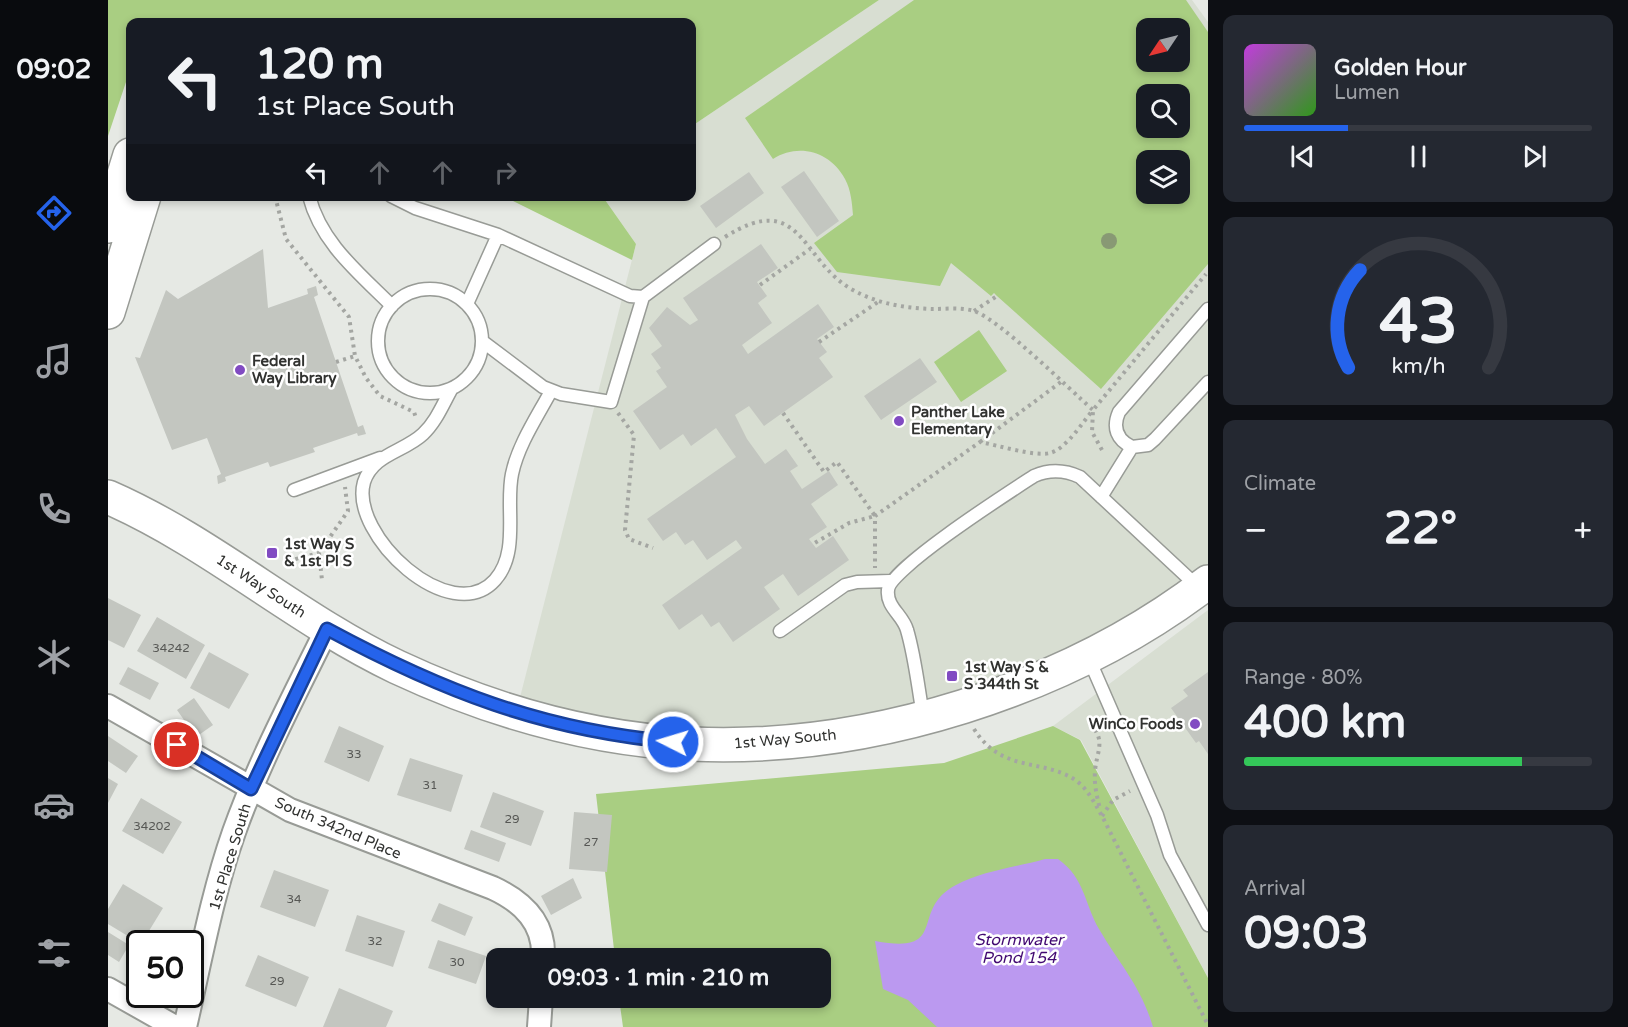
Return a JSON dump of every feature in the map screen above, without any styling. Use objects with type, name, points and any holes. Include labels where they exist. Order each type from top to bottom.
[{"type":"main road","points":[[108,226],[126,168]]},
{"type":"main road","points":[[108,312],[142,201]]},
{"type":"main road","name":"1st Way South","points":[[108,497],[180,535],[327,629],[396,666],[462,694],[559,724],[637,739],[691,744],[788,742],[834,736],[961,708],[1011,691],[1088,658],[1204,585]]},
{"type":"street","name":"1st Place South","points":[[185,1027],[221,876],[251,789],[327,629]]},
{"type":"street","name":"South 342nd Place","points":[[108,706],[290,810],[503,893],[523,906],[534,919],[543,940],[543,948]]},
{"type":"street","points":[[108,989],[176,1027]]},
{"type":"street","points":[[539,1027],[540,1008]]},
{"type":"lane","points":[[311,201],[317,221],[332,244],[392,306]]},
{"type":"lane","points":[[401,201],[415,208],[498,235],[617,292],[643,297]]},
{"type":"lane","points":[[467,304],[498,235]]},
{"type":"lane","points":[[482,341],[533,381],[551,391],[611,402],[643,297],[714,244]]},
{"type":"lane","points":[[434,289],[456,295],[467,304],[480,327],[482,341],[476,366],[469,376],[452,388],[433,393],[410,389],[386,368],[378,343],[379,331],[392,306],[413,292],[434,289]]},
{"type":"lane","points":[[1208,309],[1119,412],[1116,432],[1124,444],[1132,447],[1148,445],[1208,382]]},
{"type":"lane","points":[[294,490],[384,457],[414,441],[428,429],[452,388]]},
{"type":"lane","points":[[384,457],[368,473],[362,493],[366,515],[378,537],[396,558],[418,577],[439,589],[465,595],[474,594],[490,585],[504,566],[508,550],[512,472],[524,442],[551,391]]},
{"type":"lane","points":[[1101,497],[1132,447]]},
{"type":"lane","points":[[923,717],[907,627],[889,603],[887,588],[890,581],[909,563],[1014,490],[1043,473],[1071,473],[1080,477],[1204,585]]},
{"type":"lane","points":[[780,631],[838,588],[851,583],[890,581]]},
{"type":"lane","points":[[1088,658],[1143,784],[1170,855],[1208,926]]},
{"type":"path","points":[[276,201],[286,239],[349,317],[355,356],[366,378],[380,396],[414,412],[417,421],[411,426]]},
{"type":"path","points":[[714,244],[740,228],[771,221],[797,231],[841,283],[879,302],[912,308],[974,311],[1002,330],[1093,411]]},
{"type":"path","points":[[760,285],[810,249]]},
{"type":"path","points":[[980,442],[1040,453],[1051,453],[1059,448],[1093,411],[1206,274]]},
{"type":"path","points":[[974,311],[997,296]]},
{"type":"path","points":[[819,342],[879,302]]},
{"type":"path","points":[[336,362],[355,356]]},
{"type":"path","points":[[813,544],[849,523],[875,516],[1061,382]]},
{"type":"path","points":[[611,402],[634,435],[625,530],[629,538],[654,548]]},
{"type":"path","points":[[1093,411],[1092,432],[1102,450]]},
{"type":"path","points":[[783,413],[824,472],[837,462],[875,516],[875,581]]},
{"type":"path","points":[[322,580],[319,554],[348,511],[344,492],[348,470]]},
{"type":"path","points":[[288,561],[319,554]]},
{"type":"path","points":[[961,708],[979,736],[994,751],[1018,762],[1072,778],[1086,790],[1102,816],[1208,1025]]},
{"type":"path","points":[[1090,724],[1098,732],[1101,743],[1095,770],[1095,791],[1102,816]]},
{"type":"path","points":[[1102,816],[1113,800],[1143,784]]},
{"type":"shaded area","name":"Panther Lake Elementary","points":[[879,0],[1192,0],[1208,22],[1208,582],[1088,658],[788,742],[516,713],[636,244],[606,201],[696,201],[696,123]]},
{"type":"shaded area","points":[[1208,610],[1208,978],[1081,740],[1053,726]]},
{"type":"green space","points":[[108,0],[879,0],[696,123],[696,18],[126,18],[126,82],[108,136]]},
{"type":"green space","points":[[914,0],[1186,0],[1208,32],[1208,264],[1101,389],[994,293],[991,296],[951,263],[940,286],[837,272],[814,243],[853,215],[850,192],[845,179],[831,162],[813,152],[793,151],[773,159],[745,118]]},
{"type":"green space","points":[[513,201],[606,201],[636,244],[632,260]]},
{"type":"green space","points":[[979,330],[1007,371],[961,402],[934,362]]},
{"type":"green space","points":[[1053,726],[1080,740],[1208,978],[1208,1027],[623,1027],[620,1008],[831,1008],[831,948],[614,948],[596,794],[944,763]]},
{"type":"water","name":"Stormwater Pond 154","points":[[1045,859],[1058,859],[1074,874],[1099,929],[1142,999],[1153,1027],[937,1027],[908,1000],[883,989],[875,941],[898,944],[913,942],[926,928],[934,906],[942,895],[956,885],[988,873]]},
{"type":"building","points":[[804,171],[839,221],[817,237],[781,187]]},
{"type":"building","points":[[749,172],[764,193],[716,228],[700,206]]},
{"type":"building","points":[[761,244],[778,268],[757,282],[767,296],[758,303],[772,323],[742,345],[748,354],[818,304],[834,327],[817,339],[827,352],[819,358],[833,377],[764,426],[749,406],[735,415],[747,439],[765,464],[786,449],[798,466],[790,471],[802,489],[829,471],[838,485],[811,504],[827,527],[809,539],[816,548],[833,536],[849,560],[798,596],[783,574],[764,587],[780,609],[733,642],[719,622],[711,627],[702,614],[679,630],[662,605],[742,548],[736,540],[707,560],[693,540],[685,545],[676,532],[663,541],[647,519],[736,457],[716,428],[691,446],[683,434],[660,450],[633,411],[667,387],[656,371],[661,368],[651,354],[662,346],[649,328],[667,307],[690,325],[698,320],[683,298]]},
{"type":"building","name":"Federal Way Library","points":[[263,249],[268,308],[308,294],[307,289],[316,286],[318,295],[314,297],[358,427],[363,425],[366,434],[358,436],[357,433],[313,448],[315,452],[270,467],[268,462],[225,477],[226,481],[218,484],[217,476],[221,474],[207,438],[172,450],[135,357],[140,358],[166,290],[178,299]]},
{"type":"building","points":[[920,358],[937,382],[881,420],[864,396]]},
{"type":"building","points":[[108,598],[141,615],[124,648],[108,640]]},
{"type":"building","points":[[157,617],[205,645],[186,679],[137,651]]},
{"type":"building","points":[[209,652],[249,674],[229,709],[190,688]]},
{"type":"building","points":[[128,667],[159,683],[150,700],[119,684]]},
{"type":"building","name":"WinCo Foods","points":[[1208,672],[1208,754],[1199,741],[1196,743],[1171,708],[1188,696],[1183,690]]},
{"type":"building","points":[[194,698],[213,725],[196,737],[177,710]]},
{"type":"building","points":[[339,726],[384,746],[369,782],[324,762]]},
{"type":"building","points":[[108,736],[138,756],[126,773],[108,761]]},
{"type":"building","points":[[410,758],[463,775],[451,812],[397,795]]},
{"type":"building","points":[[108,778],[118,784],[108,803]]},
{"type":"building","points":[[493,792],[544,811],[531,846],[480,827]]},
{"type":"building","points":[[141,798],[182,822],[163,854],[122,831]]},
{"type":"building","points":[[574,812],[612,815],[607,872],[569,869]]},
{"type":"building","points":[[471,830],[506,843],[499,862],[464,849]]},
{"type":"building","points":[[274,870],[329,890],[315,927],[260,907]]},
{"type":"building","points":[[573,878],[582,898],[551,915],[541,896]]},
{"type":"building","points":[[123,884],[163,908],[150,930],[126,930],[126,935],[108,924],[108,909]]},
{"type":"building","points":[[439,903],[473,917],[465,936],[431,921]]},
{"type":"building","points":[[357,915],[405,931],[393,967],[345,951]]},
{"type":"building","points":[[108,932],[126,943],[126,950],[119,962],[108,955]]},
{"type":"building","points":[[438,940],[486,956],[476,984],[428,968]]},
{"type":"building","points":[[258,955],[309,977],[296,1007],[245,986]]},
{"type":"building","points":[[339,988],[393,1011],[386,1027],[323,1027]]},
{"type":"place","name":"Federal Way Library","points":[[240,370]]},
{"type":"place","name":"Panther Lake Elementary","points":[[899,421]]},
{"type":"place","name":"1st Way S & 1st Pl S","points":[[272,553]]},
{"type":"place","name":"1st Way S & S 344th St","points":[[952,676]]},
{"type":"place","name":"WinCo Foods","points":[[1195,724]]},
{"type":"route","points":[[177,745],[251,789],[327,629],[396,666],[462,694],[516,713],[580,729],[637,739],[673,742]]}]
